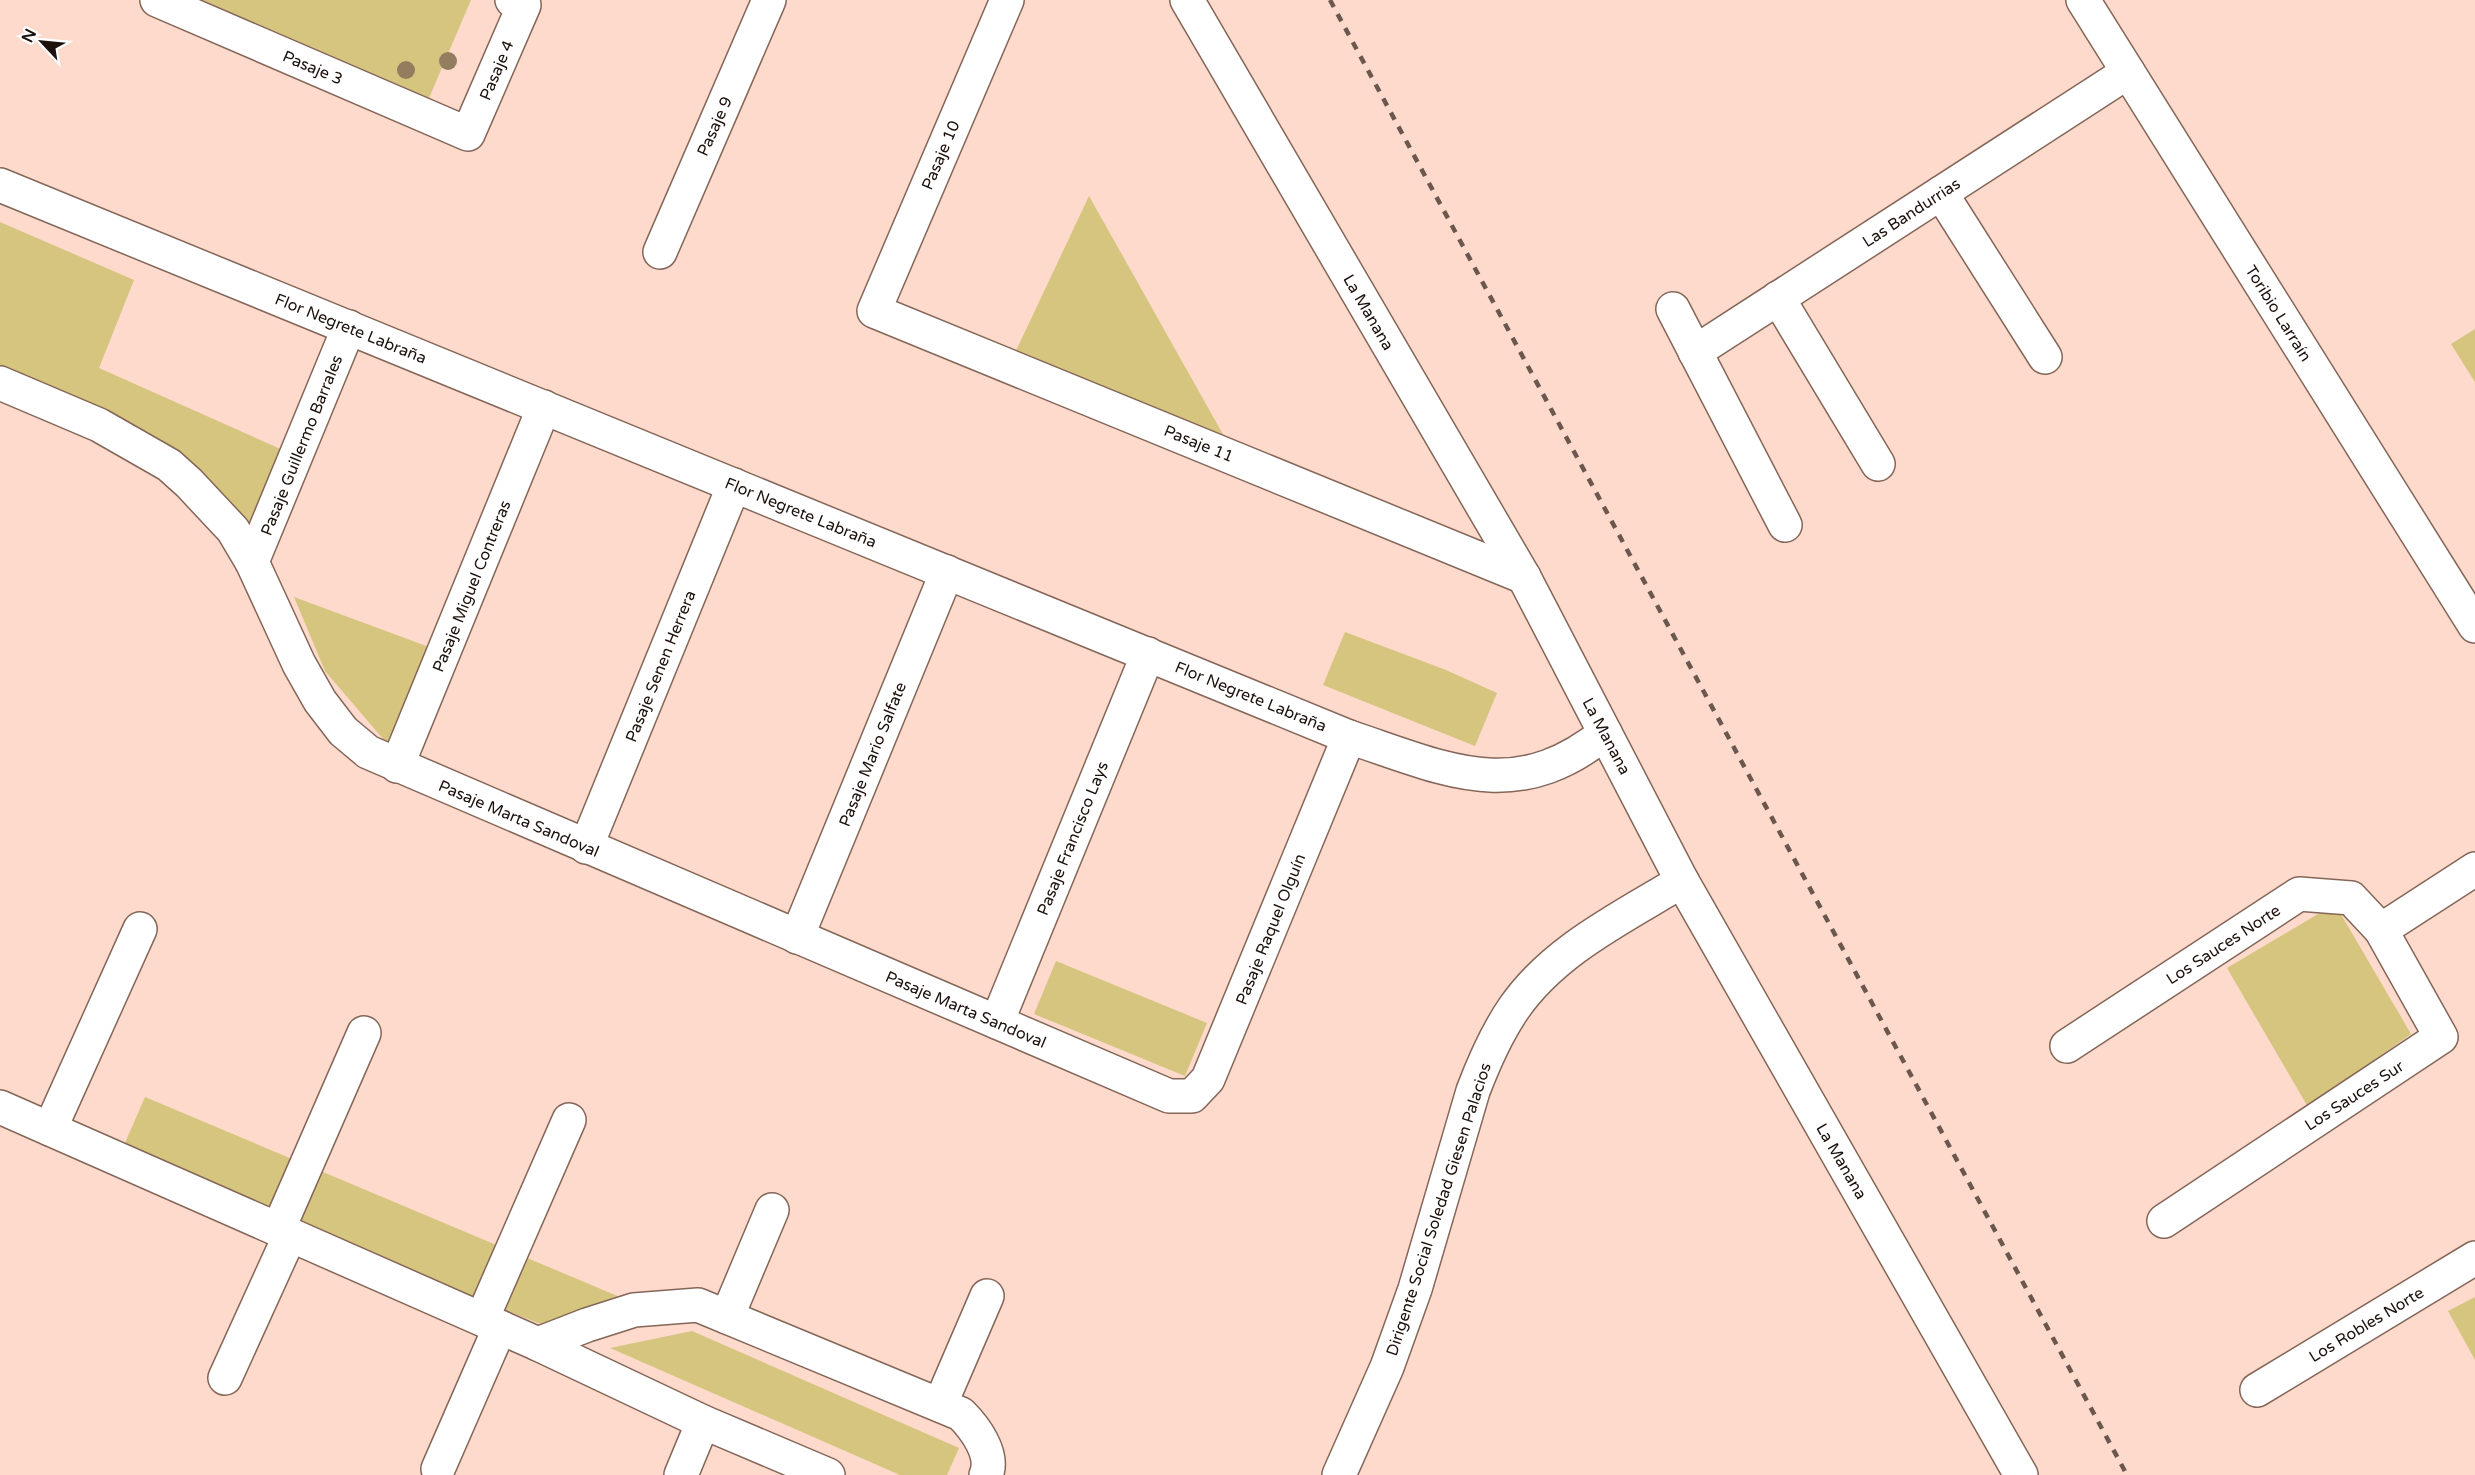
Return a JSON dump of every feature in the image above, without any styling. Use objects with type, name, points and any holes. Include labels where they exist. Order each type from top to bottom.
[{"type":"street","name":"Pasaje 3","points":[[157,0],[468,134]]},
{"type":"street","name":"Pasaje 9","points":[[660,252],[769,0]]},
{"type":"street","name":"Pasaje 10","points":[[874,311],[1006,0]]},
{"type":"street","name":"La Manana","points":[[1187,0],[1524,577],[1682,881],[2021,1475]]},
{"type":"street","name":"Toribio Larraín","points":[[2083,0],[2475,626]]},
{"type":"street","name":"Pasaje 4","points":[[468,134],[518,3]]},
{"type":"street","name":"Las Bandurrias","points":[[1695,352],[2128,72]]},
{"type":"street","name":"Flor Negrete Labraña","points":[[0,184],[1349,737],[1445,768],[1489,777],[1512,776],[1538,771],[1562,762],[1585,750],[1605,733]]},
{"type":"street","points":[[1941,193],[2046,357]]},
{"type":"street","points":[[1778,298],[1878,464]]},
{"type":"street","points":[[1673,309],[1785,525]]},
{"type":"street","name":"Pasaje 11","points":[[874,311],[1524,577]]},
{"type":"street","name":"Pasaje Guillermo Barrales","points":[[252,562],[349,327]]},
{"type":"street","name":"Pasaje Marta Sandoval","points":[[0,384],[99,425],[169,465],[195,489],[233,530],[252,562],[289,644],[320,701],[343,731],[368,752],[1169,1096]]},
{"type":"street","name":"Pasaje Miguel Contreras","points":[[397,766],[544,407]]},
{"type":"street","name":"Pasaje Senen Herrera","points":[[586,847],[734,484]]},
{"type":"street","name":"Pasaje Mario Salfate","points":[[797,937],[947,572]]},
{"type":"street","name":"Pasaje Francisco Lays","points":[[997,1022],[1148,654]]},
{"type":"street","name":"Pasaje Raquel Olguín","points":[[1169,1096],[1192,1096],[1208,1079],[1349,737]]},
{"type":"street","points":[[2381,930],[2475,869]]},
{"type":"street","name":"Dirigente Social Soledad Giesen Palacios","points":[[1339,1475],[1387,1367],[1440,1210],[1473,1091],[1498,1033],[1515,1007],[1560,959],[1587,939],[1682,881]]},
{"type":"street","name":"Los Sauces Norte","points":[[2067,1046],[2299,894],[2351,898],[2381,930]]},
{"type":"street","points":[[50,1129],[140,929]]},
{"type":"street","name":"Los Sauces Sur","points":[[2164,1221],[2441,1037],[2381,930]]},
{"type":"street","points":[[225,1378],[364,1033]]},
{"type":"street","points":[[0,1107],[538,1344],[703,1422],[828,1475]]},
{"type":"street","points":[[438,1469],[568,1120]]},
{"type":"street","points":[[727,1317],[772,1210]]},
{"type":"street","name":"Los Robles Norte","points":[[2257,1390],[2475,1258]]},
{"type":"street","points":[[940,1406],[987,1296]]},
{"type":"street","points":[[538,1344],[634,1310],[698,1305],[961,1414],[975,1428],[984,1447],[988,1471],[986,1475]]},
{"type":"street","points":[[681,1475],[703,1422]]},
{"type":"shaded area","points":[[202,0],[471,0],[429,98]]},
{"type":"shaded area","points":[[1089,196],[1229,445],[1013,357]]},
{"type":"shaded area","points":[[0,222],[134,280],[99,368],[285,451],[252,537],[104,411],[0,367]]},
{"type":"shaded area","points":[[2475,329],[2475,382],[2451,344]]},
{"type":"shaded area","points":[[294,597],[429,647],[390,747],[325,671]]},
{"type":"shaded area","points":[[1345,632],[1446,670],[1497,693],[1475,746],[1323,685]]},
{"type":"shaded area","points":[[2335,904],[2411,1034],[2308,1107],[2227,968]]},
{"type":"shaded area","points":[[1056,961],[1207,1023],[1185,1076],[1034,1014]]},
{"type":"shaded area","points":[[145,1097],[627,1300],[551,1328],[118,1159]]},
{"type":"shaded area","points":[[2475,1297],[2475,1360],[2448,1311]]},
{"type":"shaded area","points":[[692,1331],[959,1448],[947,1475],[900,1475],[610,1348]]},
{"type":"railway","points":[[1330,0],[2127,1475]]}]
